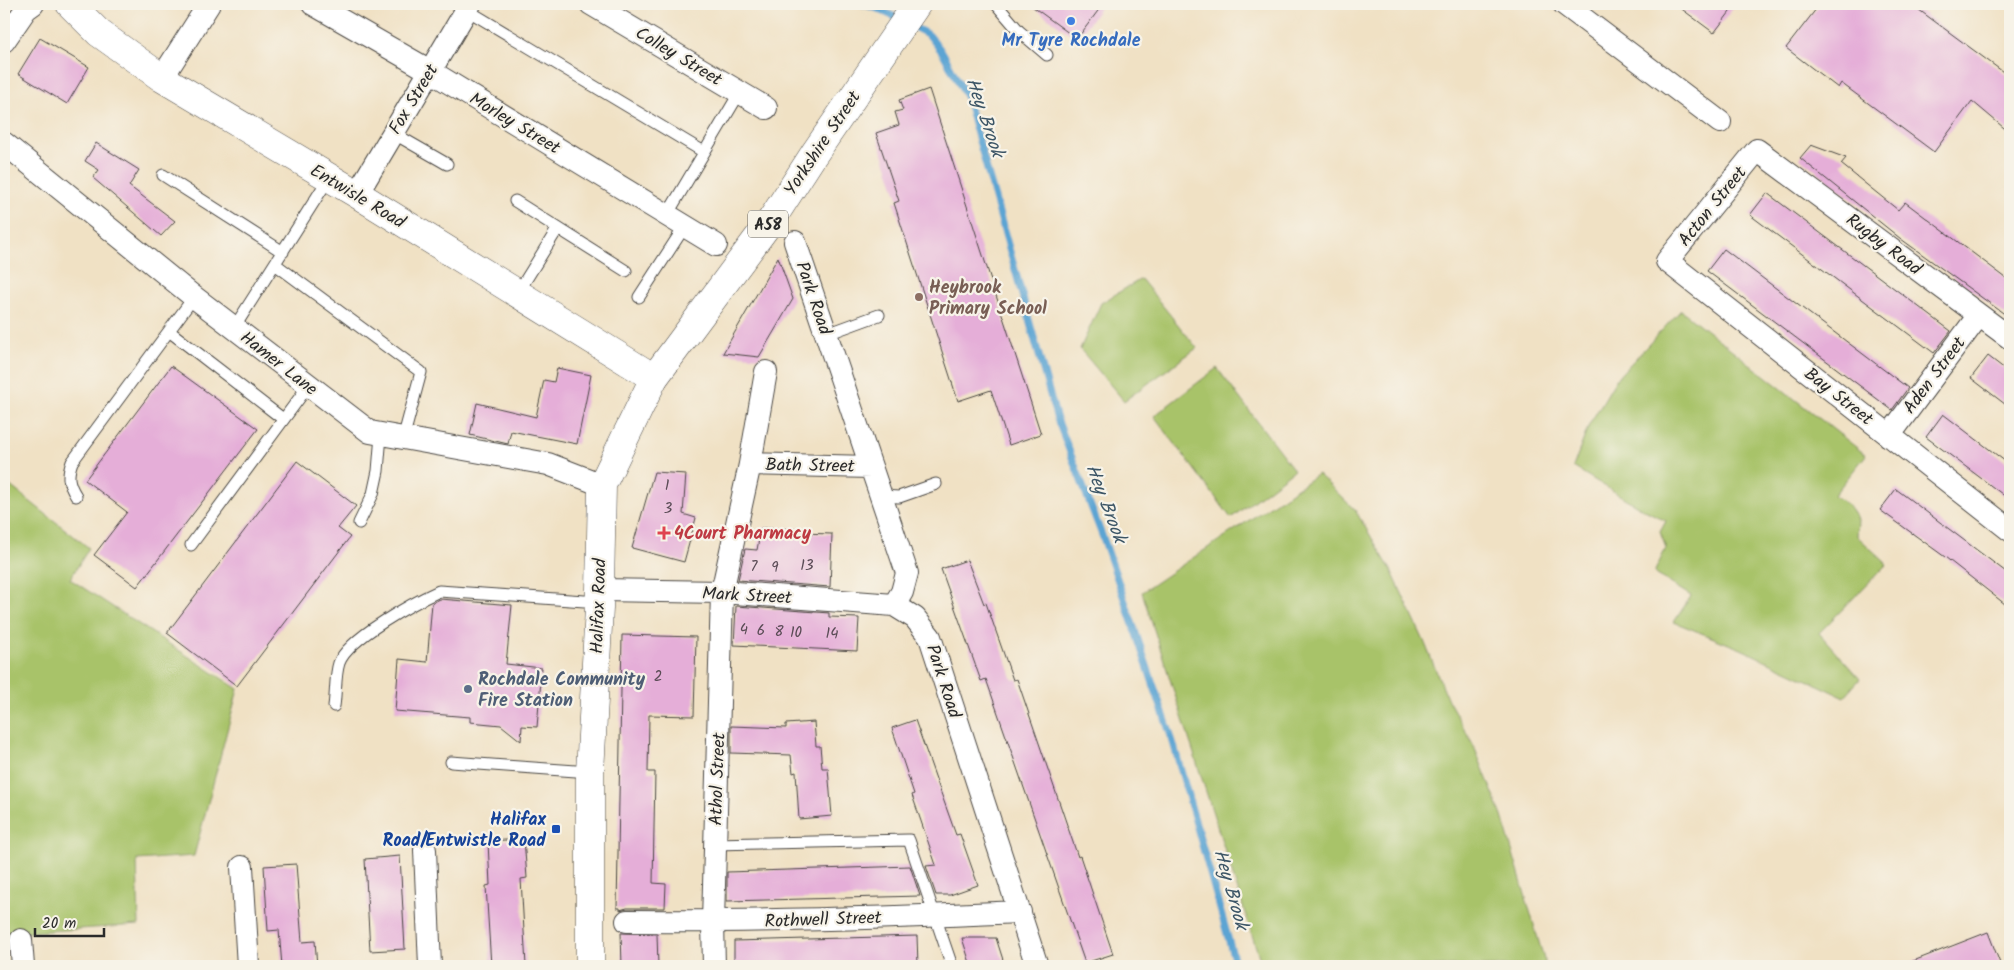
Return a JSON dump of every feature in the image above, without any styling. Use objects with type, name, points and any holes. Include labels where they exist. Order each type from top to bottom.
[{"type":"main road","name":"Entwisle Road","points":[[70,4],[99,32],[162,78],[356,194],[654,378]]},
{"type":"main road","name":"Yorkshire Street","points":[[654,378],[772,219],[917,4]]},
{"type":"main road","name":"Halifax Road","points":[[590,966],[590,772],[599,596],[602,485],[654,378]]},
{"type":"street","points":[[4,41],[26,9],[33,4]]},
{"type":"street","points":[[162,78],[209,4]]},
{"type":"street","name":"Morley Street","points":[[312,4],[430,71],[716,245]]},
{"type":"street","name":"Colley Street","points":[[591,4],[745,84],[766,108]]},
{"type":"street","points":[[1564,4],[1720,122]]},
{"type":"street","name":"Fox Street","points":[[356,194],[430,71],[465,6]]},
{"type":"street","name":"Hamer Lane","points":[[4,143],[194,297],[370,432],[548,464],[602,485]]},
{"type":"street","name":"Acton Street","points":[[1667,262],[1757,150]]},
{"type":"street","name":"Rugby Road","points":[[1757,150],[2010,338]]},
{"type":"street","name":"Park Road","points":[[795,242],[907,573],[902,592],[894,605],[915,618],[930,637],[1037,966]]},
{"type":"street","name":"Bay Street","points":[[1667,262],[2010,530]]},
{"type":"street","name":"Aden Street","points":[[1889,436],[1979,315]]},
{"type":"street","name":"Athol Street","points":[[714,966],[712,922],[722,592],[750,464],[766,372]]},
{"type":"street","name":"Bath Street","points":[[750,464],[871,467]]},
{"type":"street","name":"Mark Street","points":[[599,596],[722,592],[894,605]]},
{"type":"street","points":[[425,850],[430,966]]},
{"type":"street","points":[[242,867],[248,966]]},
{"type":"street","name":"Rothwell Street","points":[[626,921],[712,922],[1020,912]]},
{"type":"street","points":[[21,940],[23,966]]},
{"type":"lane","points":[[996,4],[1019,31],[1048,55]]},
{"type":"lane","points":[[465,6],[704,152]]},
{"type":"lane","points":[[639,297],[676,221],[704,152],[745,84]]},
{"type":"lane","points":[[393,133],[447,164]]},
{"type":"lane","points":[[163,175],[283,252]]},
{"type":"lane","points":[[234,328],[329,178]]},
{"type":"lane","points":[[515,201],[626,271]]},
{"type":"lane","points":[[517,294],[558,228]]},
{"type":"lane","points":[[274,264],[421,372],[403,438]]},
{"type":"lane","points":[[76,496],[68,483],[72,462],[194,297]]},
{"type":"lane","points":[[827,334],[879,315]]},
{"type":"lane","points":[[169,331],[283,419]]},
{"type":"lane","points":[[191,544],[309,385]]},
{"type":"lane","points":[[359,523],[373,494],[378,471],[381,435]]},
{"type":"lane","points":[[881,496],[900,497],[936,484]]},
{"type":"lane","points":[[334,706],[339,662],[356,641],[418,601],[439,591],[599,596]]},
{"type":"lane","points":[[451,762],[590,772]]},
{"type":"lane","points":[[715,844],[909,840],[952,966]]},
{"type":"green space","points":[[1141,279],[1197,348],[1124,401],[1080,349],[1101,303]]},
{"type":"green space","points":[[1681,310],[1866,455],[1834,495],[1848,505],[1858,519],[1857,536],[1887,564],[1819,633],[1860,679],[1844,697],[1741,649],[1674,622],[1691,596],[1654,573],[1666,548],[1660,532],[1666,521],[1573,467],[1589,425],[1617,378]]},
{"type":"green space","points":[[1217,368],[1294,470],[1231,518],[1154,416]]},
{"type":"green space","points":[[1318,474],[1355,510],[1391,570],[1424,641],[1448,700],[1473,744],[1502,816],[1546,966],[1262,966],[1142,592]]},
{"type":"green space","points":[[4,481],[89,548],[70,579],[238,689],[194,856],[137,860],[139,925],[4,934]]},
{"type":"building","name":"Mr Tyre Rochdale","points":[[1029,4],[1103,4],[1077,39]]},
{"type":"building","points":[[1675,4],[1736,4],[1714,33]]},
{"type":"building","points":[[1820,4],[1911,4],[2010,77],[2010,133],[1972,101],[1934,152],[1841,83],[1838,88],[1786,48]]},
{"type":"building","points":[[40,38],[89,67],[67,104],[18,74]]},
{"type":"building","points":[[929,89],[1041,434],[1009,445],[991,390],[958,401],[894,203],[899,201],[876,133],[899,125],[895,112],[903,110],[899,100]]},
{"type":"building","points":[[96,143],[139,170],[129,186],[175,221],[161,236],[93,178],[99,170],[85,161]]},
{"type":"building","points":[[1811,145],[1846,158],[1841,164],[1898,210],[1905,202],[2010,281],[2010,318],[1901,239],[1800,158]]},
{"type":"building","points":[[1767,193],[1951,331],[1934,353],[1750,215]]},
{"type":"building","points":[[1724,249],[1908,388],[1892,410],[1707,271]]},
{"type":"building","points":[[778,257],[793,299],[759,357],[723,353]]},
{"type":"building","points":[[1988,356],[2010,373],[2010,408],[1971,378]]},
{"type":"building","points":[[171,366],[258,429],[137,587],[94,555],[127,512],[85,480]]},
{"type":"building","points":[[557,368],[591,375],[577,444],[511,431],[508,444],[470,435],[477,403],[536,417],[544,380],[554,382]]},
{"type":"building","points":[[1943,414],[2010,465],[2010,500],[1926,437]]},
{"type":"building","points":[[297,461],[356,506],[338,528],[350,537],[237,686],[167,633]]},
{"type":"building","name":"4Court Pharmacy","points":[[654,472],[686,474],[683,514],[696,518],[684,562],[632,548]]},
{"type":"building","points":[[1896,489],[2010,575],[2010,608],[1945,557],[1880,510]]},
{"type":"building","points":[[761,528],[801,529],[800,533],[832,534],[830,587],[738,580],[745,549],[757,550]]},
{"type":"building","points":[[967,560],[984,604],[986,603],[1013,680],[1017,679],[1113,954],[1085,963],[986,679],[981,681],[941,569]]},
{"type":"building","name":"Rochdale Community Fire Station","points":[[440,599],[512,605],[506,664],[542,668],[537,727],[522,726],[521,741],[501,725],[470,722],[470,717],[395,711],[399,659],[427,662],[432,603]]},
{"type":"building","points":[[736,606],[829,613],[829,617],[859,618],[857,651],[734,645]]},
{"type":"building","points":[[622,635],[696,637],[694,716],[649,715],[648,772],[655,772],[653,883],[666,884],[665,908],[627,908],[620,910],[620,908],[617,908]]},
{"type":"building","points":[[915,720],[956,835],[960,834],[978,885],[950,895],[936,895],[926,866],[936,865],[892,728]]},
{"type":"building","points":[[814,722],[816,746],[820,746],[822,768],[828,768],[832,816],[799,819],[796,772],[793,773],[791,755],[731,753],[731,726],[786,728],[786,724]]},
{"type":"building","points":[[524,839],[527,878],[521,879],[526,966],[491,966],[486,886],[490,885],[488,841]]},
{"type":"building","points":[[400,856],[405,949],[370,951],[365,859]]},
{"type":"building","points":[[296,864],[302,942],[315,941],[317,966],[282,966],[279,930],[268,931],[264,866]]},
{"type":"building","points":[[910,866],[920,896],[727,901],[727,872]]},
{"type":"building","points":[[1988,932],[2001,966],[1903,965]]},
{"type":"building","points":[[621,933],[657,934],[658,966],[622,966]]},
{"type":"building","points":[[917,936],[918,965],[734,966],[734,941]]},
{"type":"building","points":[[962,938],[996,938],[1005,966],[971,966]]},
{"type":"waterway","points":[[862,4],[899,19]]},
{"type":"waterway","name":"Hey Brook","points":[[908,24],[929,35],[943,53],[967,98],[1056,416],[1105,543],[1173,742],[1236,966]]},
{"type":"place","name":"Mr Tyre Rochdale","points":[[1071,21]]},
{"type":"place","name":"Heybrook Primary School","points":[[919,297]]},
{"type":"place","name":"4Court Pharmacy","points":[[664,533]]},
{"type":"place","name":"Rochdale Community Fire Station","points":[[468,689]]},
{"type":"place","name":"Halifax Road/Entwistle Road","points":[[556,829]]}]
